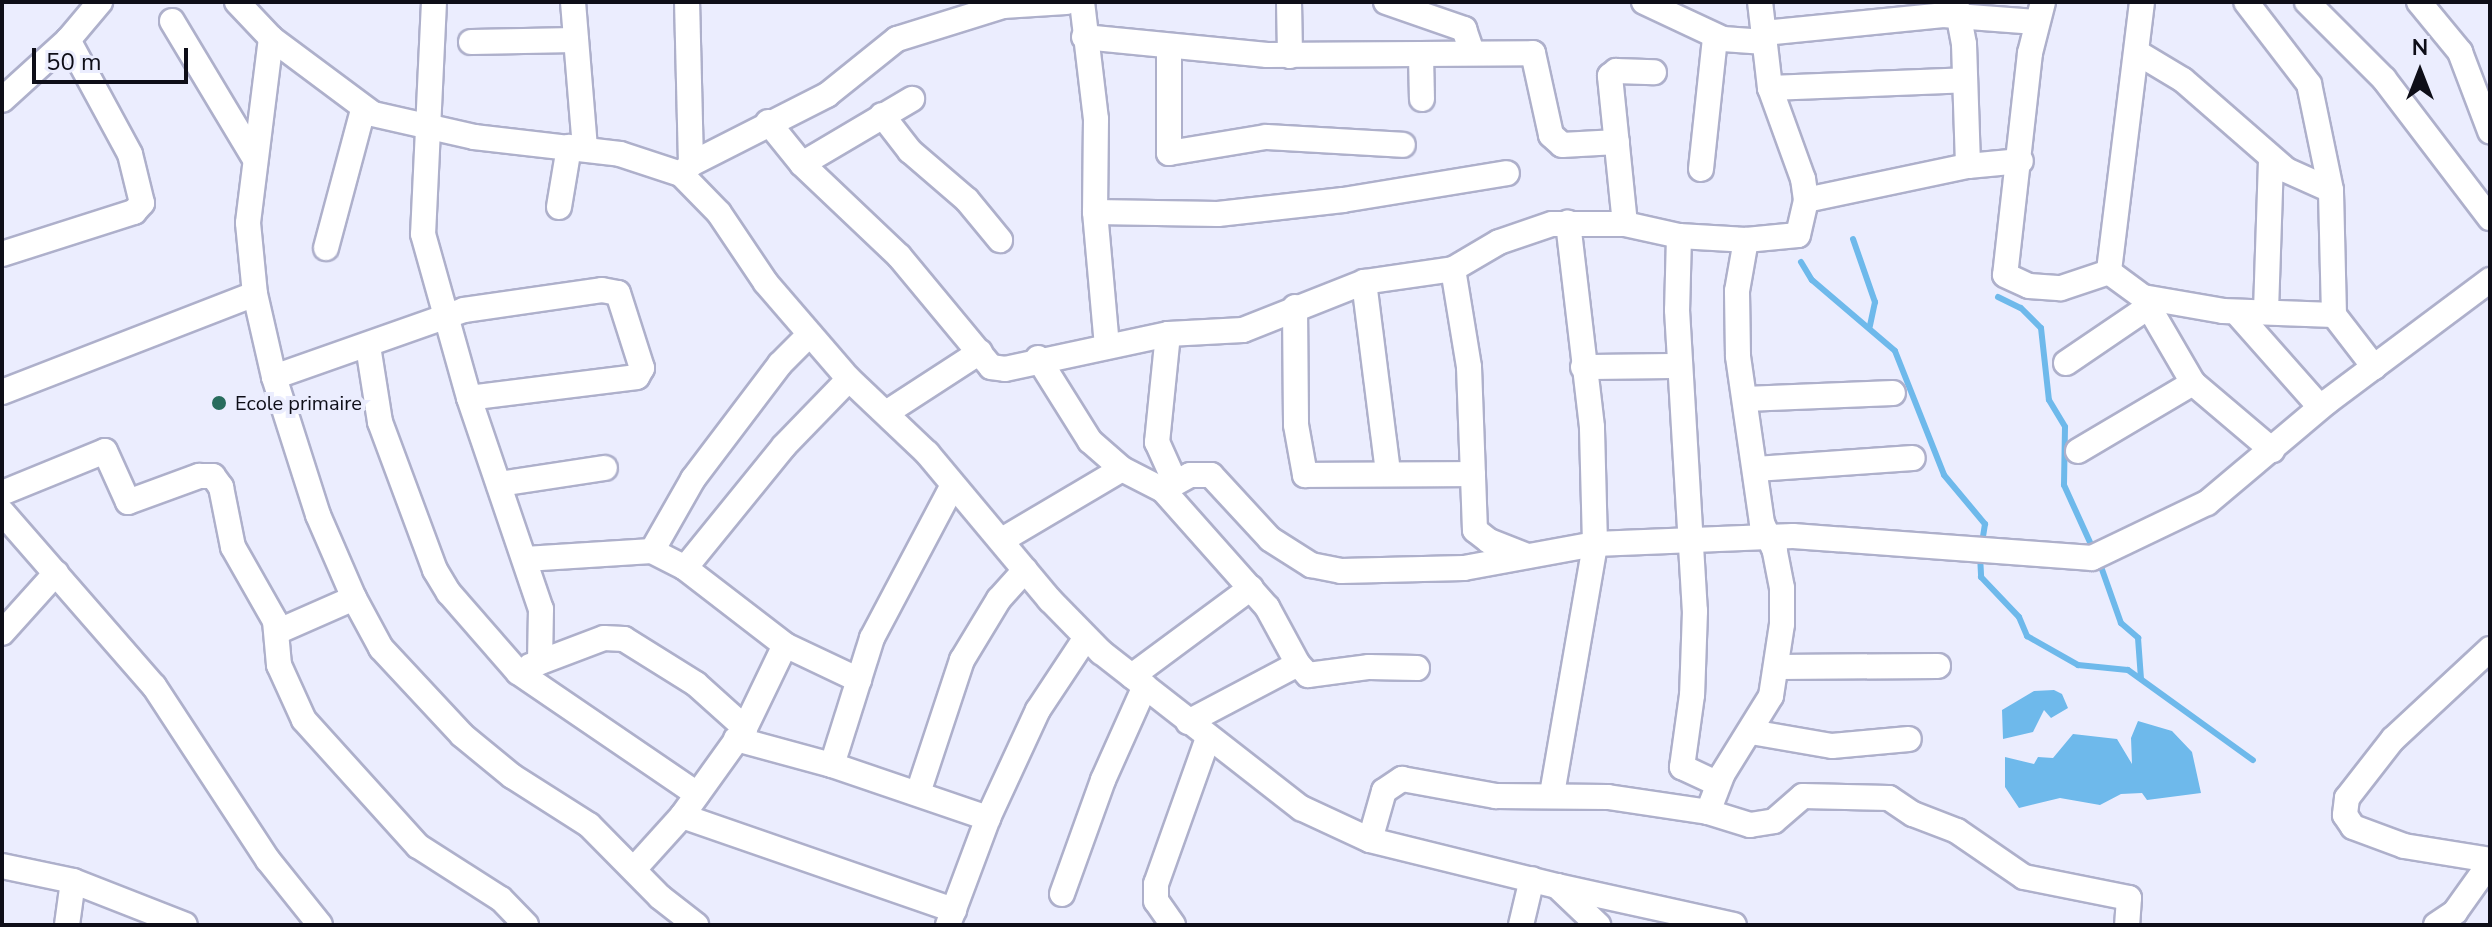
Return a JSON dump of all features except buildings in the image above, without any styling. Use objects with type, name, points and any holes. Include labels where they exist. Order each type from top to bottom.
[{"type":"street","points":[[2,100],[68,40],[100,2]]},
{"type":"street","points":[[434,2],[423,234],[469,398],[541,609],[540,662]]},
{"type":"street","points":[[559,207],[577,148],[573,2]]},
{"type":"street","points":[[687,2],[686,169],[766,283],[849,379],[927,453],[952,487],[1002,540],[1085,639],[1301,808],[1370,840],[1557,886],[1656,903],[1734,925]]},
{"type":"street","points":[[239,3],[271,38],[363,110],[427,129],[577,148],[686,169],[768,122],[827,95],[897,39],[980,7],[1066,2]]},
{"type":"street","points":[[1082,2],[1095,115],[1095,212],[1107,346]]},
{"type":"street","points":[[1289,2],[1290,56]]},
{"type":"street","points":[[1386,2],[1464,29],[1472,52]]},
{"type":"street","points":[[1644,2],[1715,37],[1764,37],[1958,8],[2039,12],[2005,275],[2029,286],[2061,288],[2109,272]]},
{"type":"street","points":[[768,122],[802,164],[899,256],[996,369],[1038,358],[1168,334],[1237,331],[1364,282],[1453,269],[1516,235],[1568,222],[1625,224],[1679,236],[1746,240],[1798,235],[1806,200],[1770,88],[1760,2]]},
{"type":"street","points":[[2109,272],[2142,2]]},
{"type":"street","points":[[2246,2],[2305,74],[2331,190],[2334,315],[2374,367]]},
{"type":"street","points":[[2307,2],[2400,98],[2490,218]]},
{"type":"street","points":[[2419,2],[2460,52],[2490,131]]},
{"type":"street","points":[[1958,8],[1965,80],[1968,166]]},
{"type":"street","points":[[172,21],[253,156]]},
{"type":"street","points":[[1084,37],[1290,56],[1533,53],[1551,135],[1562,145],[1617,142]]},
{"type":"street","points":[[1701,169],[1715,37]]},
{"type":"street","points":[[271,38],[253,156],[248,223],[255,294],[274,377],[318,515],[354,598],[381,648],[462,735],[512,776],[589,825],[635,868],[660,897],[696,925]]},
{"type":"street","points":[[2,254],[134,212],[142,203],[130,154],[68,40]]},
{"type":"street","points":[[471,42],[576,40]]},
{"type":"street","points":[[1169,46],[1169,153],[1266,137],[1403,145]]},
{"type":"street","points":[[2138,53],[2183,80],[2271,158],[2331,190]]},
{"type":"street","points":[[1421,56],[1422,99]]},
{"type":"street","points":[[1625,224],[1611,74],[1654,72]]},
{"type":"street","points":[[1770,88],[1965,80]]},
{"type":"street","points":[[802,164],[912,99]]},
{"type":"street","points":[[326,248],[363,110]]},
{"type":"street","points":[[882,115],[910,151],[967,200],[1000,240]]},
{"type":"street","points":[[2266,311],[2271,158]]},
{"type":"street","points":[[1806,200],[1968,166],[2021,161]]},
{"type":"street","points":[[1095,212],[1218,214],[1343,200],[1507,173]]},
{"type":"street","points":[[1552,794],[1595,544],[1592,427],[1568,222]]},
{"type":"street","points":[[1679,236],[1680,366],[1692,541],[1692,695],[1682,767],[1717,783]]},
{"type":"street","points":[[1708,812],[1717,783],[1771,696],[1778,667],[1782,588],[1769,538],[1745,399],[1737,291],[1746,240]]},
{"type":"street","points":[[1453,269],[1466,340],[1475,530],[1489,541],[1530,557]]},
{"type":"street","points":[[2109,272],[2145,302],[2193,383],[2272,450]]},
{"type":"street","points":[[1038,358],[1074,421],[1122,469],[1169,486],[1190,475],[1211,475],[1270,539],[1300,560],[1328,569],[1433,570],[1530,557],[1595,544],[1810,536],[2092,558],[2207,503],[2320,407],[2490,280]]},
{"type":"street","points":[[1364,282],[1388,472]]},
{"type":"street","points":[[274,377],[445,317],[487,306],[610,290],[623,301],[642,368],[630,379],[469,398]]},
{"type":"street","points":[[2,392],[255,294]]},
{"type":"street","points":[[2066,363],[2145,302],[2236,312],[2334,315]]},
{"type":"street","points":[[1295,307],[1296,425],[1304,473],[1473,474]]},
{"type":"street","points":[[2236,312],[2320,407]]},
{"type":"street","points":[[652,551],[693,479],[780,364],[810,334]]},
{"type":"street","points":[[1168,334],[1157,442],[1169,486],[1205,543],[1251,588],[1308,675],[1369,667],[1417,668]]},
{"type":"street","points":[[368,346],[380,422],[435,570],[473,625],[518,672],[697,794]]},
{"type":"street","points":[[886,413],[980,352]]},
{"type":"street","points":[[1583,367],[1680,366]]},
{"type":"street","points":[[685,568],[784,446],[849,379]]},
{"type":"street","points":[[2078,451],[2193,383]]},
{"type":"street","points":[[1745,399],[1893,393]]},
{"type":"street","points":[[2,493],[101,451],[110,454],[132,503],[199,476],[213,476],[221,487],[233,547],[279,631],[279,665],[304,720],[336,760],[426,853],[501,899],[526,925]]},
{"type":"street","points":[[1756,469],[1913,458]]},
{"type":"street","points":[[499,484],[605,468]]},
{"type":"street","points":[[1002,540],[1122,469]]},
{"type":"street","points":[[832,765],[859,680],[901,577],[952,487]]},
{"type":"street","points":[[2,512],[154,686],[268,860],[317,924]]},
{"type":"street","points":[[525,559],[652,551],[685,568],[785,645],[859,680]]},
{"type":"street","points":[[918,793],[962,660],[999,599],[1025,570]]},
{"type":"street","points":[[2,633],[56,573]]},
{"type":"street","points":[[1062,894],[1139,681],[1251,588]]},
{"type":"street","points":[[279,631],[354,598]]},
{"type":"street","points":[[518,672],[604,638],[624,639],[696,684],[740,733],[988,818]]},
{"type":"street","points":[[682,816],[951,917],[988,818],[1038,710],[1085,639]]},
{"type":"street","points":[[635,868],[682,816],[740,733],[785,645]]},
{"type":"street","points":[[2452,921],[2482,896],[2490,861],[2404,846],[2353,827],[2345,815],[2347,798],[2393,739],[2490,649]]},
{"type":"street","points":[[1188,722],[1298,664]]},
{"type":"street","points":[[1778,667],[1938,666]]},
{"type":"street","points":[[1751,732],[1832,746],[1909,739]]},
{"type":"street","points":[[1173,925],[1156,901],[1156,884],[1208,738]]},
{"type":"street","points":[[1370,840],[1381,798],[1396,781],[1496,796],[1552,794],[1708,812],[1750,825],[1774,821],[1803,796],[1895,800],[1913,814],[1957,831],[2024,877],[2129,898],[2127,925]]},
{"type":"street","points":[[2,866],[73,881],[151,917],[185,925]]},
{"type":"street","points":[[1521,925],[1532,879]]},
{"type":"street","points":[[67,925],[73,881]]},
{"type":"street","points":[[1557,886],[1598,925]]},
{"type":"water","points":[[2054,690],[2062,694],[2068,708],[2051,718],[2044,710],[2033,732],[2003,739],[2002,710],[2034,691]]},
{"type":"water","points":[[2138,721],[2172,731],[2192,752],[2201,793],[2147,800],[2142,793],[2121,794],[2100,805],[2060,798],[2019,808],[2005,787],[2005,757],[2034,764],[2038,757],[2053,758],[2073,734],[2117,739],[2132,764],[2131,738]]},
{"type":"waterway","points":[[1853,239],[1875,302],[1870,326]]},
{"type":"waterway","points":[[1801,262],[1812,280],[1895,351],[1944,475],[1985,524],[1982,544]]},
{"type":"waterway","points":[[1998,297],[2021,308],[2041,328],[2049,400],[2065,427],[2064,485],[2094,551]]},
{"type":"waterway","points":[[1980,555],[1981,577],[2019,617],[2027,636],[2078,665],[2128,670],[2253,760]]},
{"type":"waterway","points":[[2099,561],[2121,623],[2138,638],[2141,679]]},
{"type":"place","name":"Ecole primaire","points":[[219,403]]}]
